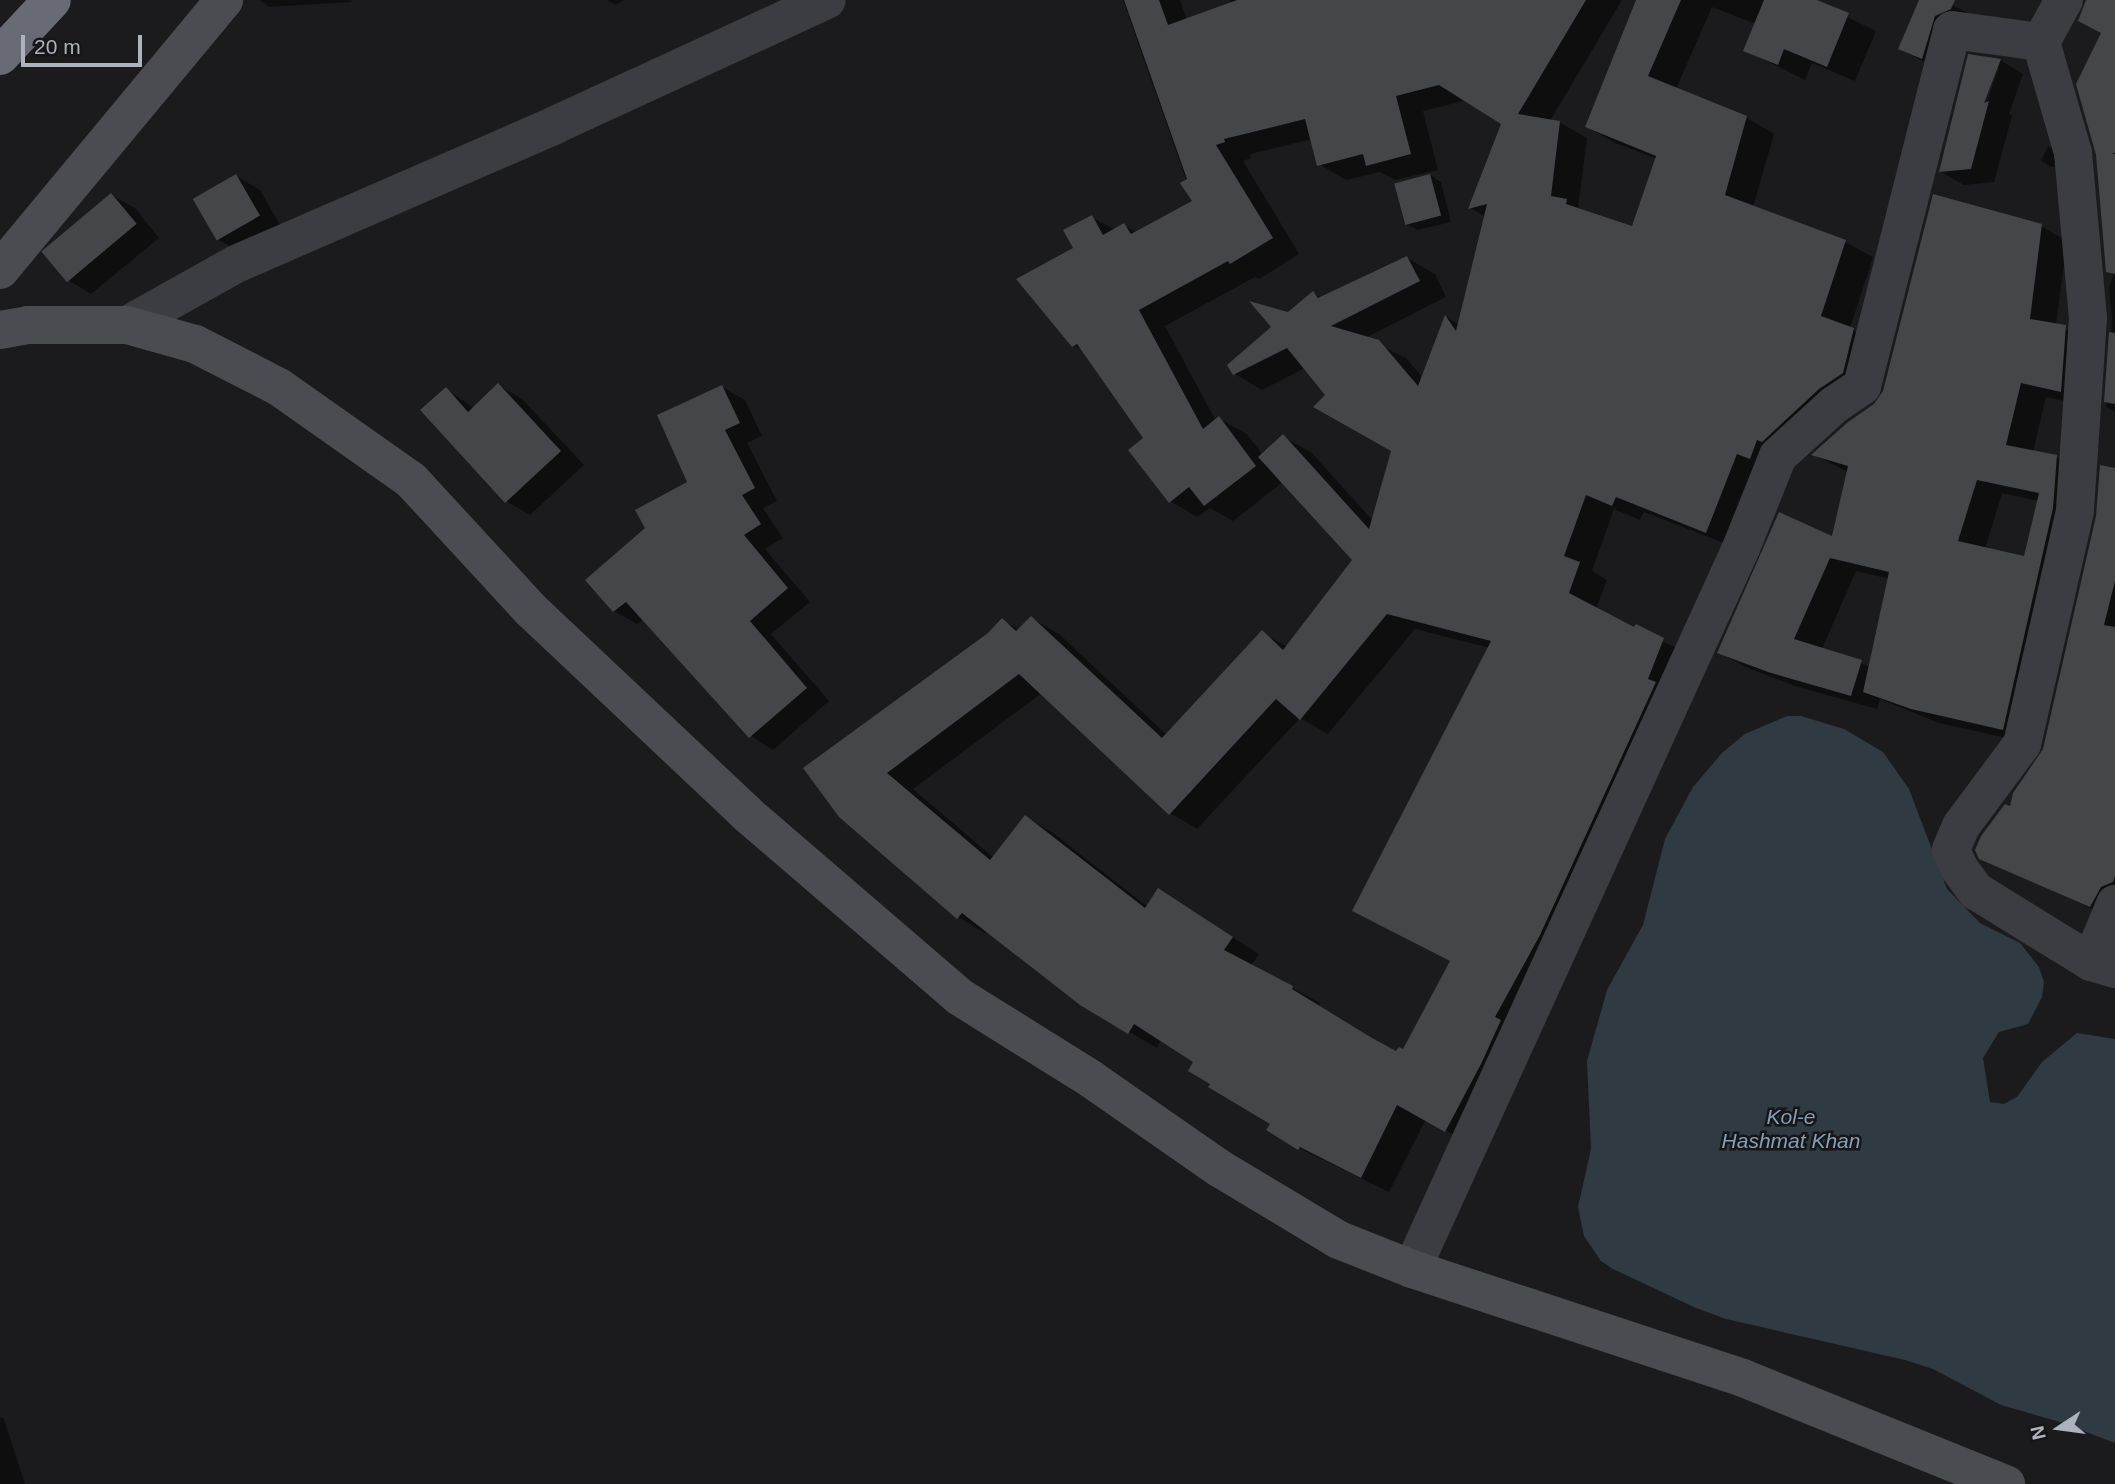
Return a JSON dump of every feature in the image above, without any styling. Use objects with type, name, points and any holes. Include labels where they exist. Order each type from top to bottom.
[{"type":"highway","points":[[0,55],[52,0]]},
{"type":"street","points":[[0,270],[224,0]]},
{"type":"street","points":[[127,325],[236,264],[555,125],[827,0]]},
{"type":"street","points":[[2064,0],[2041,42],[2073,153],[2088,318],[2075,510],[2022,744],[1961,826],[1951,850],[1959,868],[1976,891],[2103,966],[2115,904]]},
{"type":"street","points":[[1412,1269],[1741,548],[1777,456],[1834,405],[1862,386],[1952,30],[2041,42]]},
{"type":"street","points":[[0,330],[28,325],[127,325],[195,344],[279,387],[411,480],[532,611],[746,813],[960,997],[1091,1079],[1219,1168],[1328,1234],[1412,1269],[1743,1378],[2006,1484]]},
{"type":"water","name":"Kol-e Hashmat Khan","points":[[1787,716],[1801,716],[1844,729],[1883,752],[1909,789],[1947,889],[1980,923],[2020,943],[2039,967],[2044,982],[2042,997],[2028,1024],[1999,1032],[1983,1058],[1990,1102],[2004,1104],[2017,1097],[2042,1062],[2077,1033],[2115,1039],[2115,1443],[2060,1422],[2001,1405],[1933,1369],[1905,1360],[1726,1319],[1696,1308],[1613,1269],[1601,1261],[1584,1236],[1578,1207],[1591,1149],[1587,1061],[1607,990],[1643,925],[1665,839],[1693,787],[1722,753],[1745,734]]},
{"type":"building","points":[[1124,0],[1159,0],[1168,25],[1237,0],[1586,0],[1518,114],[1560,121],[1551,196],[1567,199],[1566,204],[1632,226],[1656,156],[1585,127],[1636,0],[1681,0],[1648,76],[1747,116],[1725,195],[1846,240],[1821,316],[1854,328],[1843,373],[1819,389],[1762,442],[1757,440],[1750,459],[1737,454],[1706,533],[1616,497],[1612,506],[1586,495],[1564,556],[1580,562],[1569,593],[1634,627],[1636,624],[1664,638],[1648,679],[1656,682],[1540,935],[1495,1017],[1501,1020],[1481,1064],[1445,1132],[1397,1105],[1361,1178],[1300,1147],[1298,1150],[1266,1130],[1270,1124],[1208,1087],[1210,1084],[1188,1071],[1193,1062],[1134,1024],[1128,1034],[1080,1005],[962,913],[957,919],[839,817],[803,768],[988,633],[1002,618],[1016,631],[1031,616],[1162,738],[1262,630],[1283,650],[1352,560],[1258,457],[1283,434],[1369,529],[1391,451],[1313,407],[1325,395],[1287,348],[1233,375],[1227,365],[1271,327],[1249,301],[1288,312],[1313,291],[1318,298],[1407,256],[1420,281],[1331,326],[1379,340],[1418,386],[1445,315],[1456,331],[1487,204],[1468,209],[1501,124],[1439,85],[1396,96],[1411,154],[1366,166],[1363,154],[1317,166],[1305,119],[1224,139],[1225,142],[1216,145],[1273,238],[1230,264],[1228,261],[1139,310],[1203,429],[1219,416],[1256,466],[1204,506],[1189,487],[1169,503],[1128,450],[1143,438],[1077,344],[1072,347],[1016,279],[1073,248],[1063,230],[1092,215],[1103,235],[1124,223],[1131,234],[1192,201],[1180,183],[1187,179]],"holes":[[[1387,614],[1491,641],[1352,911],[1450,961],[1403,1049],[1399,1047],[1396,1051],[1292,989],[1293,986],[1224,950],[1233,937],[1158,888],[1145,908],[1025,815],[990,860],[887,773],[1019,674],[1169,815],[1276,699],[1300,720]]]},
{"type":"building","points":[[1764,0],[1817,0],[1849,13],[1827,67],[1784,49],[1778,65],[1743,51]]},
{"type":"building","points":[[1919,0],[1955,0],[1951,9],[1935,16],[1922,59],[1898,49]]},
{"type":"building","points":[[2086,0],[2115,0],[2115,153],[2111,153],[2115,154],[2115,274],[2106,272],[2096,155],[2076,84],[2101,33],[2078,21]]},
{"type":"building","points":[[1968,54],[2001,59],[1984,103],[1989,101],[1971,169],[1939,172]]},
{"type":"building","points":[[236,174],[260,216],[217,241],[193,199]]},
{"type":"building","points":[[1430,174],[1441,216],[1405,225],[1394,184]]},
{"type":"building","points":[[111,193],[137,224],[67,282],[41,251]]},
{"type":"building","points":[[1933,194],[2042,224],[2030,319],[2066,325],[2061,392],[2021,383],[2006,445],[2057,455],[2053,508],[2003,730],[1911,709],[1863,692],[1889,572],[1830,558],[1794,639],[1862,660],[1851,696],[1768,672],[1717,653],[1779,512],[1832,536],[1848,466],[1811,455],[1848,422],[1874,404],[1883,391]],"holes":[[[1977,480],[2039,493],[2024,556],[1958,541]]]},
{"type":"building","points":[[2109,332],[2115,333],[2115,404],[2104,402]]},
{"type":"building","points":[[498,383],[561,451],[505,503],[420,410],[446,387],[468,412]]},
{"type":"building","points":[[722,385],[740,423],[725,430],[755,488],[742,495],[761,524],[744,535],[788,588],[750,621],[807,688],[749,738],[626,602],[613,612],[585,580],[645,528],[635,510],[687,482],[657,415]]},
{"type":"building","points":[[2100,465],[2115,468],[2115,581],[2104,625],[2115,627],[2115,876],[2113,882],[2101,887],[2090,907],[1979,859],[1975,850],[1981,836],[2005,804],[2010,806],[2013,793],[2043,749],[2096,516]]}]
